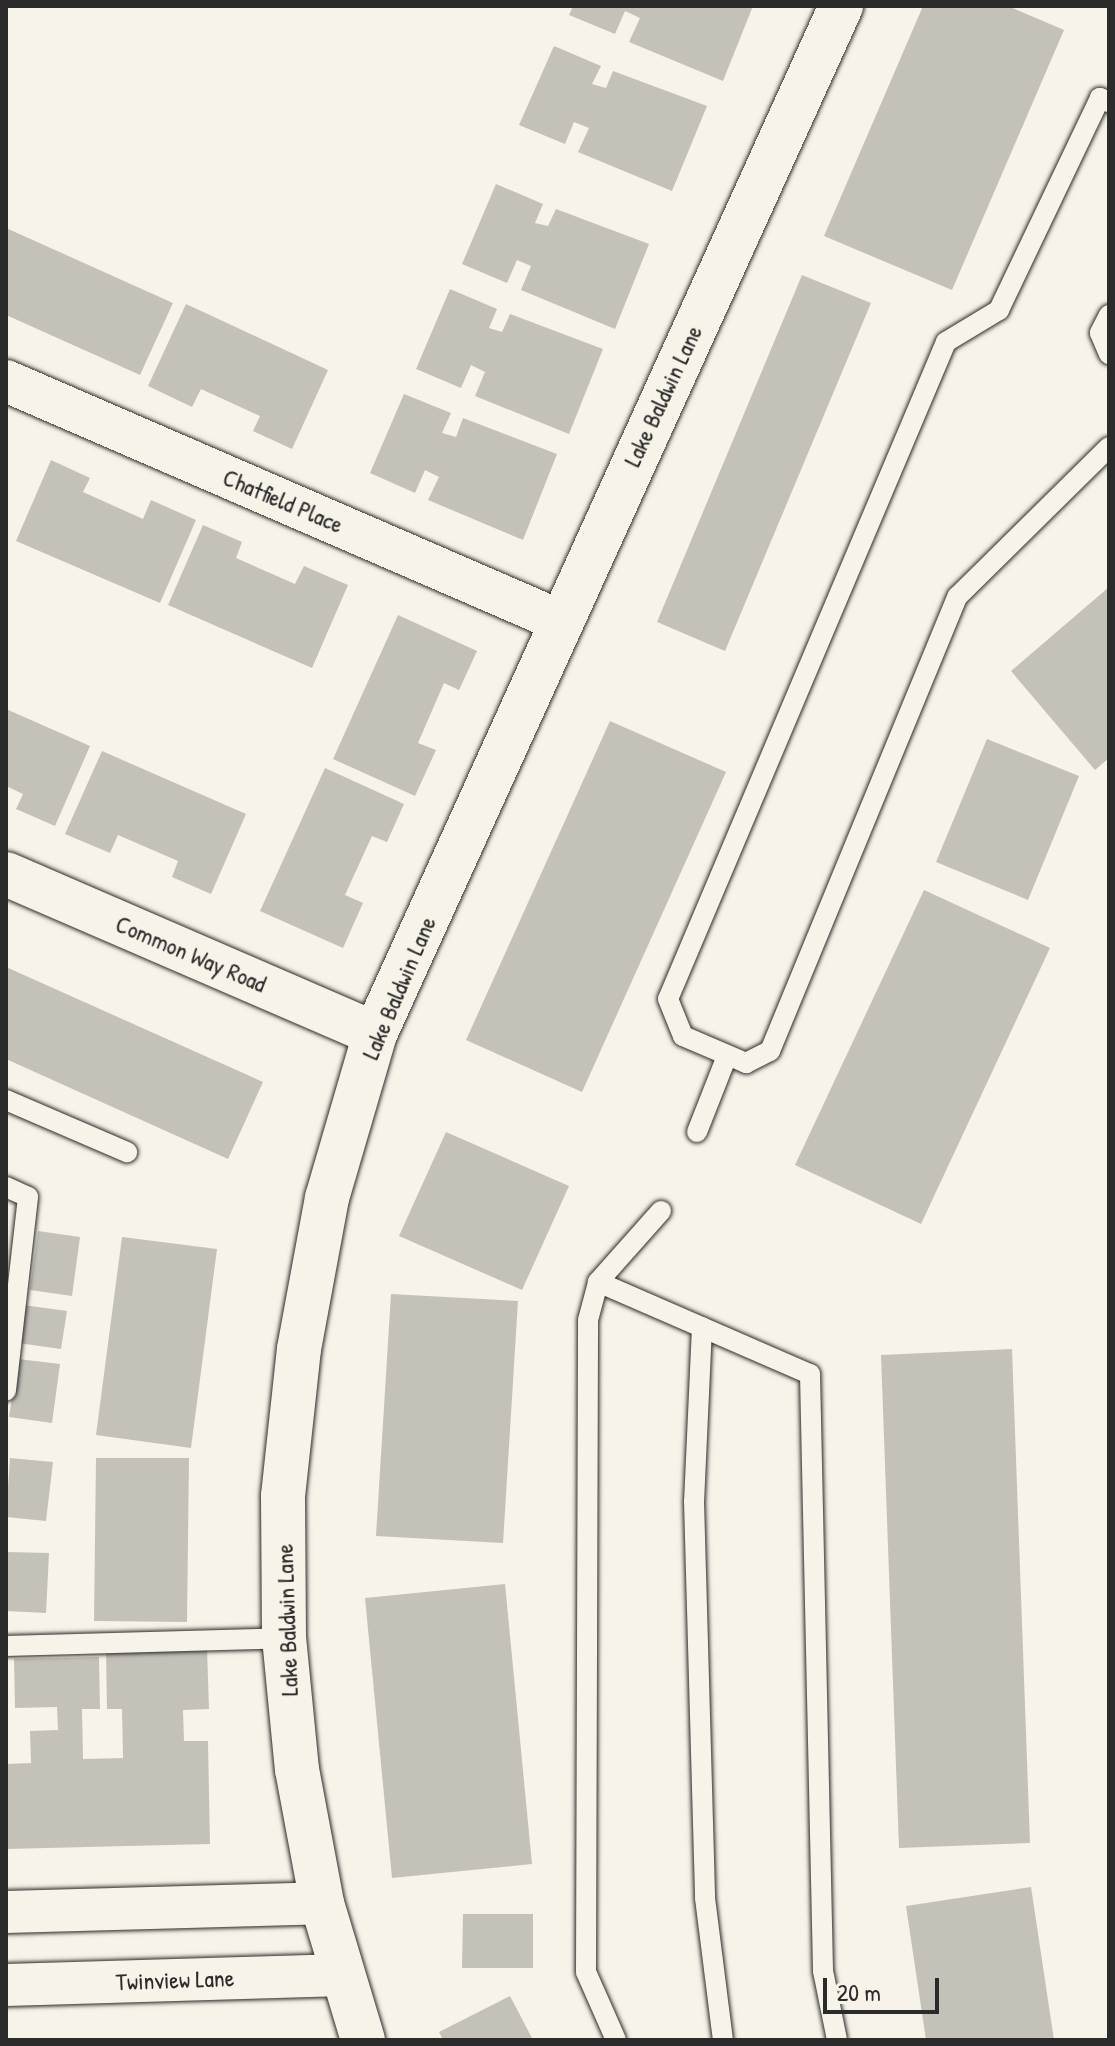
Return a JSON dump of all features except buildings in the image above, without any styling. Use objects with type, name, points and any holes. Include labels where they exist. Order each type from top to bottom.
[{"type":"street","name":"Lake Baldwin Lane","points":[[363,2040],[322,1903],[297,1770],[284,1638],[283,1496],[299,1349],[327,1198],[375,1034],[841,6]]},
{"type":"street","name":"Chatfield Place","points":[[6,381],[560,621]]},
{"type":"street","name":"Common Way Road","points":[[6,874],[375,1034]]},
{"type":"street","points":[[6,1912],[322,1903]]},
{"type":"street","name":"Twinview Lane","points":[[6,1985],[344,1975]]},
{"type":"lane","points":[[1109,102],[1100,98],[999,310],[946,342],[668,999],[683,1036],[746,1063],[770,1051],[958,596],[1109,447]]},
{"type":"lane","points":[[1109,315],[1100,333],[1109,354]]},
{"type":"lane","points":[[697,1132],[727,1056]]},
{"type":"lane","points":[[6,1100],[127,1152]]},
{"type":"lane","points":[[6,1187],[28,1197],[6,1391]]},
{"type":"lane","points":[[616,2040],[586,1972],[588,1320],[598,1282],[661,1211]]},
{"type":"lane","points":[[598,1282],[810,1374],[823,1971],[837,2040]]},
{"type":"lane","points":[[702,1327],[694,1501],[705,1898],[723,2040]]},
{"type":"lane","points":[[6,1646],[284,1638]]}]
